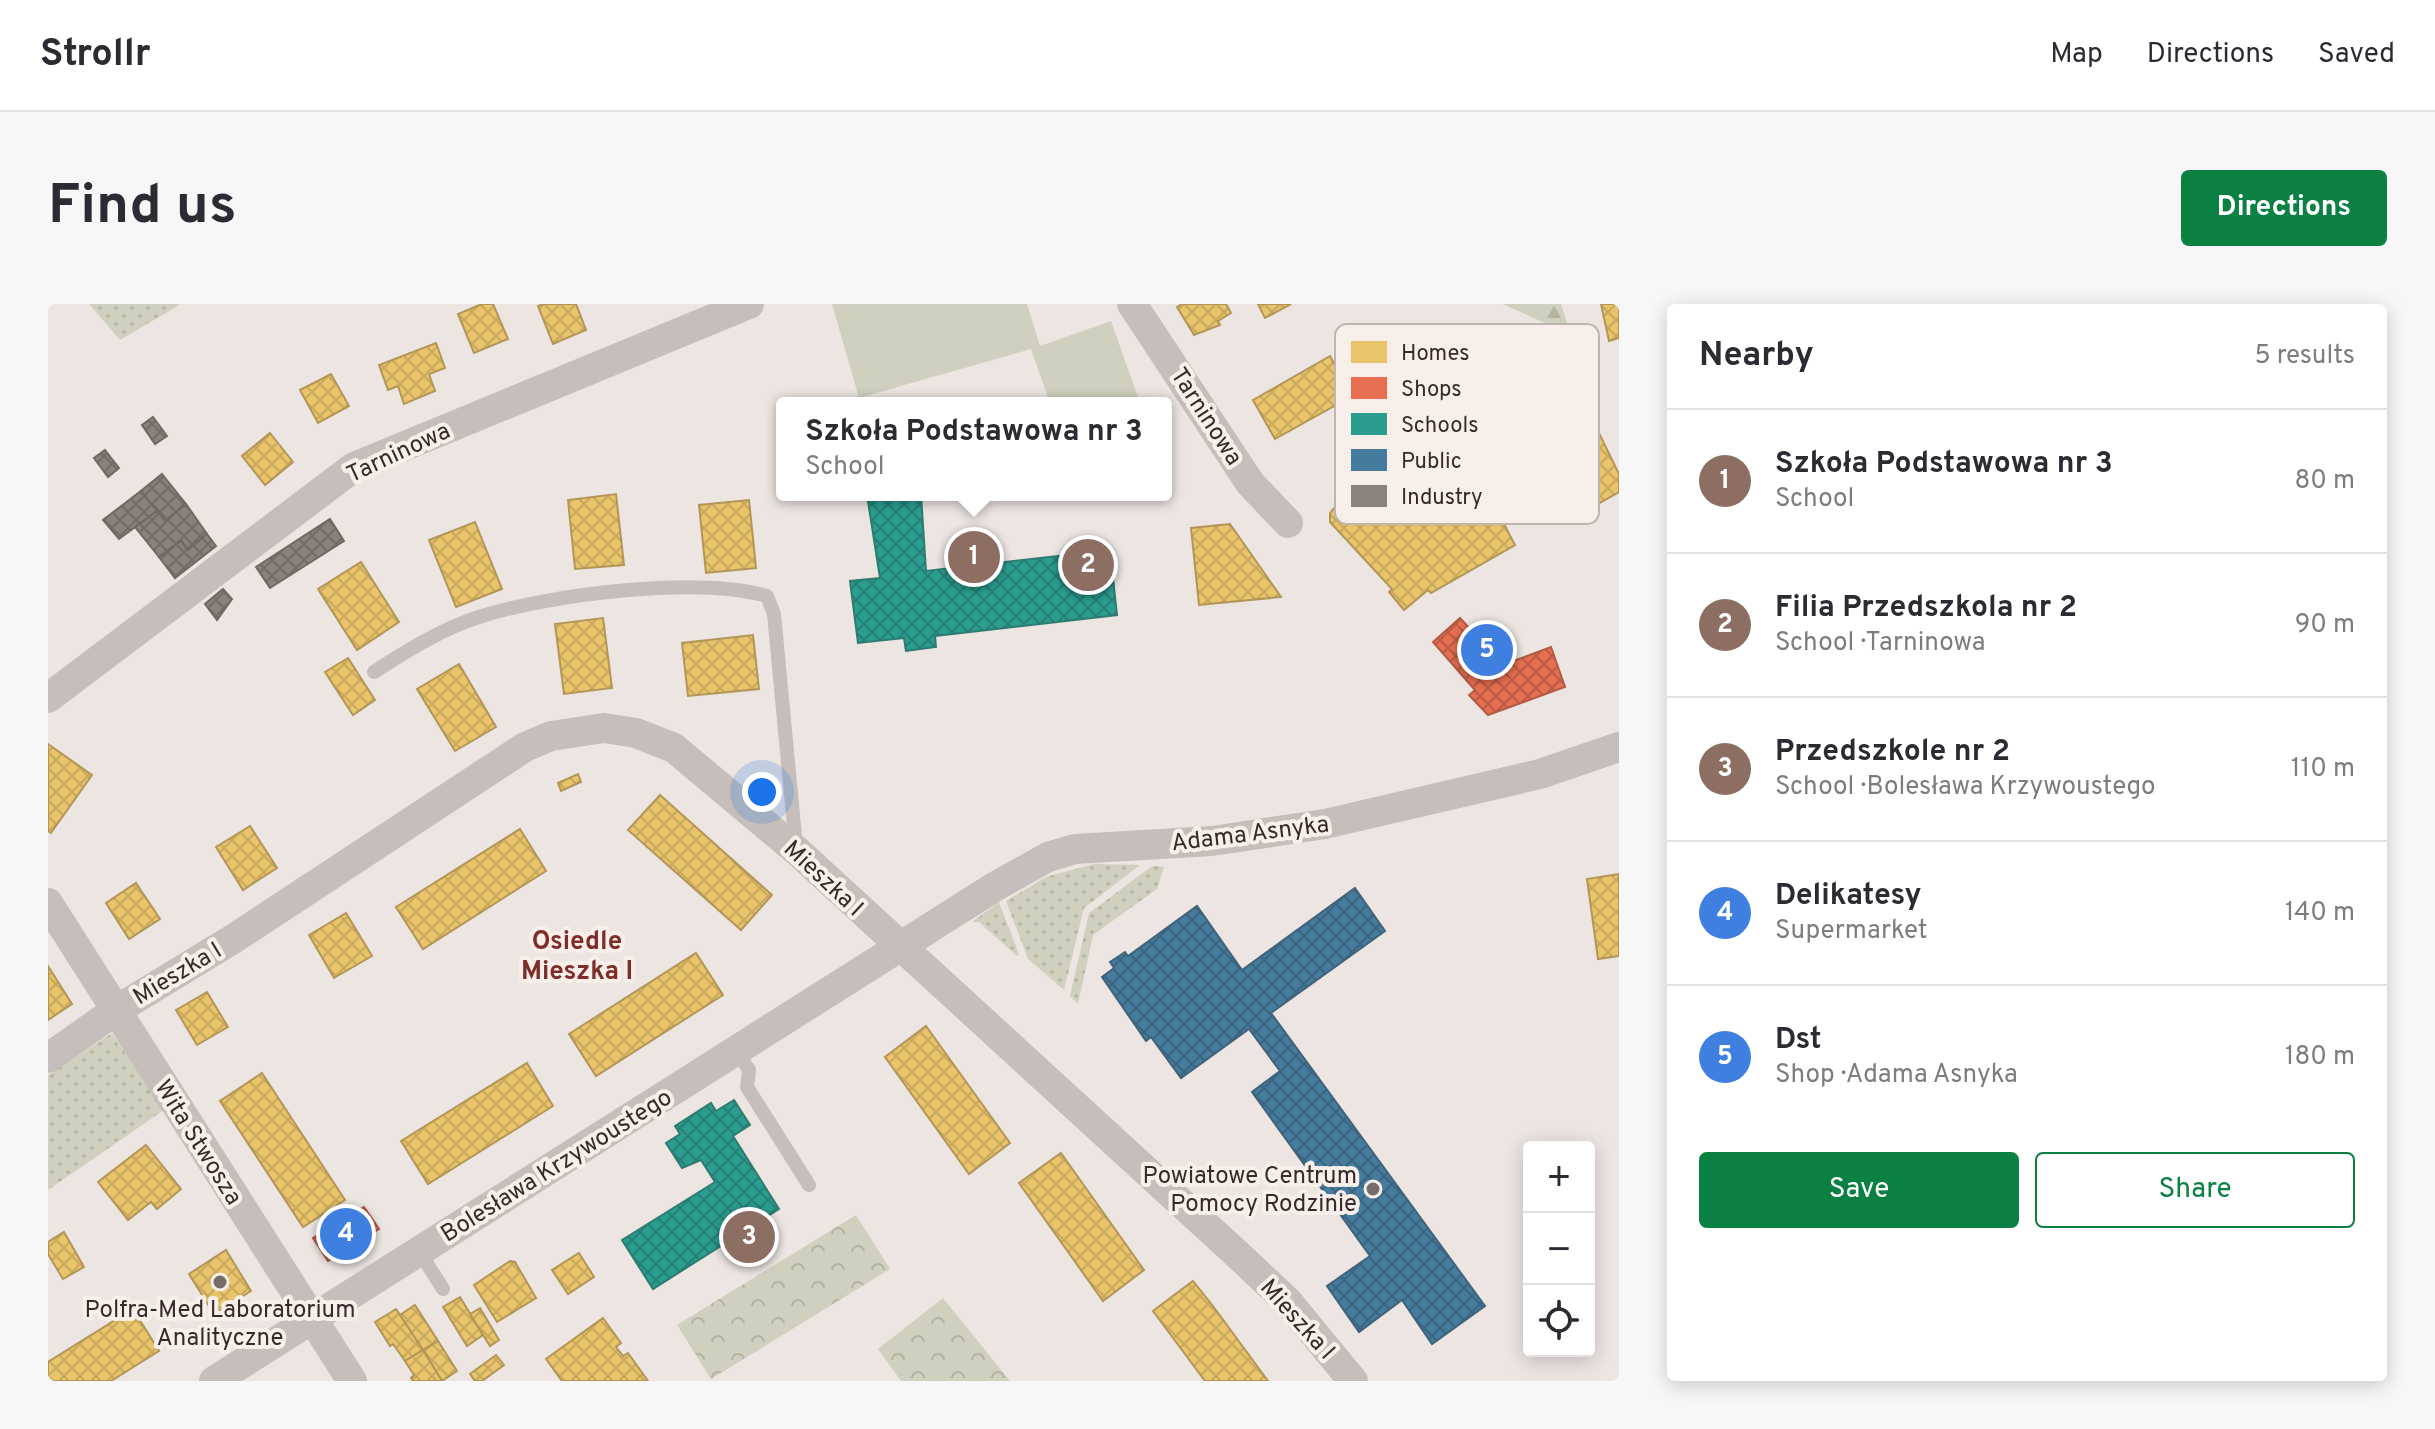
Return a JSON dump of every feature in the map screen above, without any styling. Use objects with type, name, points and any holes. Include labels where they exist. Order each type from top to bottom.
[{"type":"street","name":"Tarninowa","points":[[48,698],[354,467],[749,304]]},
{"type":"street","name":"Tarninowa","points":[[1132,304],[1250,483],[1288,523]]},
{"type":"street","name":"Mieszka I","points":[[48,1058],[115,1011],[224,954],[299,908],[525,747],[579,729],[636,733],[674,748],[797,851],[900,949],[938,980],[1288,1302],[1353,1381]]},
{"type":"street","name":"Adama Asnyka","points":[[900,949],[1026,868],[1075,849],[1212,841],[1325,824],[1512,781],[1619,747]]},
{"type":"street","name":"Wita Stwosza","points":[[48,903],[352,1381]]},
{"type":"street","name":"Bolesława Krzywoustego","points":[[214,1381],[900,949]]},
{"type":"lane","points":[[374,672],[420,642],[482,616],[554,601],[702,588],[746,590],[767,596],[774,614],[790,751],[797,851]]},
{"type":"lane","points":[[737,1051],[749,1070],[747,1087],[809,1185]]},
{"type":"lane","points":[[419,1251],[443,1289]]},
{"type":"green space","points":[[89,304],[181,304],[120,340]]},
{"type":"green space","points":[[832,304],[1027,304],[1040,346],[1111,321],[1138,397],[1048,397],[1031,349],[859,397]]},
{"type":"green space","points":[[1503,304],[1561,304],[1567,324],[1547,324]]},
{"type":"green space","points":[[1094,864],[1140,865],[1084,908],[1064,990],[1028,959],[1006,901],[1046,877]]},
{"type":"green space","points":[[1152,866],[1164,867],[1157,889],[1093,935],[1078,1004],[1070,996],[1089,913]]},
{"type":"green space","points":[[999,902],[1019,954],[1017,956],[979,922],[972,922]]},
{"type":"green space","points":[[112,1033],[164,1110],[48,1190],[48,1075]]},
{"type":"green space","points":[[856,1215],[890,1269],[711,1379],[677,1325]]},
{"type":"green space","points":[[943,1298],[1010,1381],[901,1381],[878,1349]]},
{"type":"building: Homes","points":[[482,304],[493,304],[508,339],[474,353],[458,314]]},
{"type":"building: Homes","points":[[576,304],[586,330],[553,344],[538,306]]},
{"type":"building: Homes","points":[[1182,304],[1226,304],[1231,313],[1218,321],[1220,325],[1194,335],[1177,307]]},
{"type":"building: Homes","points":[[1258,304],[1291,304],[1265,318]]},
{"type":"building: Homes","points":[[1601,304],[1619,304],[1619,338],[1609,341]]},
{"type":"building: Homes","points":[[436,343],[445,368],[429,374],[435,391],[404,404],[398,386],[388,390],[379,365]]},
{"type":"building: Homes","points":[[1330,356],[1335,365],[1335,405],[1275,439],[1253,400]]},
{"type":"building: Homes","points":[[331,374],[349,406],[318,423],[300,390]]},
{"type":"building: Homes","points":[[270,433],[293,462],[265,485],[242,456]]},
{"type":"building: Homes","points":[[1599,433],[1619,474],[1619,492],[1599,503]]},
{"type":"building: Homes","points":[[616,494],[624,565],[575,569],[568,500]]},
{"type":"building: Homes","points":[[749,500],[756,568],[706,573],[699,505]]},
{"type":"building: Homes","points":[[1335,507],[1335,524],[1504,524],[1515,545],[1431,593],[1428,590],[1404,610],[1389,592],[1392,589],[1330,522],[1330,513]]},
{"type":"building: Homes","points":[[475,522],[502,589],[456,607],[429,540]]},
{"type":"building: Homes","points":[[1230,524],[1281,597],[1199,605],[1191,528]]},
{"type":"building: Homes","points":[[361,562],[399,622],[357,650],[318,589]]},
{"type":"building: Homes","points":[[603,618],[612,688],[564,694],[555,624]]},
{"type":"building: Homes","points":[[753,635],[759,689],[688,696],[682,643]]},
{"type":"building: Homes","points":[[348,658],[375,700],[353,715],[325,672]]},
{"type":"building: Homes","points":[[459,664],[496,727],[455,751],[417,689]]},
{"type":"building: Homes","points":[[48,744],[92,775],[51,833],[48,831]]},
{"type":"building: Homes","points":[[578,774],[581,782],[561,791],[558,783]]},
{"type":"building: Homes","points":[[660,795],[772,895],[741,930],[628,830]]},
{"type":"building: Homes","points":[[250,826],[277,868],[243,890],[216,847]]},
{"type":"building: Homes","points":[[520,829],[546,871],[423,949],[396,907]]},
{"type":"building: Homes","points":[[1619,874],[1619,956],[1598,959],[1587,879]]},
{"type":"building: Homes","points":[[136,883],[160,919],[129,939],[106,903]]},
{"type":"building: Homes","points":[[346,913],[372,956],[334,978],[309,935]]},
{"type":"building: Homes","points":[[696,953],[723,995],[596,1076],[569,1034]]},
{"type":"building: Homes","points":[[48,966],[72,1004],[48,1020]]},
{"type":"building: Homes","points":[[207,992],[228,1027],[197,1045],[176,1010]]},
{"type":"building: Homes","points":[[926,1026],[1010,1143],[969,1174],[885,1057]]},
{"type":"building: Homes","points":[[527,1063],[553,1106],[428,1184],[401,1141]]},
{"type":"building: Homes","points":[[262,1073],[345,1200],[303,1227],[220,1101]]},
{"type":"building: Homes","points":[[146,1145],[181,1189],[157,1209],[151,1202],[128,1220],[98,1182]]},
{"type":"building: Homes","points":[[1061,1153],[1144,1270],[1103,1301],[1019,1183]]},
{"type":"building: Homes","points":[[64,1232],[84,1267],[63,1279],[48,1254],[48,1242]]},
{"type":"building: Homes","name":"Polfra-Med Laboratorium Analityczne","points":[[226,1250],[251,1291],[214,1314],[189,1274]]},
{"type":"building: Homes","points":[[579,1253],[594,1277],[568,1294],[552,1270]]},
{"type":"building: Homes","points":[[510,1261],[515,1262],[536,1298],[497,1322],[474,1285]]},
{"type":"building: Homes","points":[[1193,1281],[1268,1381],[1205,1381],[1153,1311]]},
{"type":"building: Homes","points":[[460,1297],[483,1335],[467,1346],[443,1307]]},
{"type":"building: Homes","points":[[415,1305],[438,1341],[423,1350],[400,1315]]},
{"type":"building: Homes","points":[[480,1308],[499,1340],[490,1346],[470,1314]]},
{"type":"building: Homes","points":[[133,1309],[159,1351],[111,1381],[48,1381],[48,1362]]},
{"type":"building: Homes","points":[[396,1309],[423,1350],[405,1361],[393,1344],[390,1346],[375,1322]]},
{"type":"building: Homes","points":[[603,1318],[621,1343],[616,1347],[623,1356],[628,1353],[648,1381],[562,1381],[546,1359]]},
{"type":"building: Homes","points":[[438,1341],[457,1371],[442,1381],[423,1350]]},
{"type":"building: Homes","points":[[423,1350],[442,1381],[413,1381],[411,1378],[414,1375],[405,1361]]},
{"type":"building: Homes","points":[[496,1355],[504,1365],[482,1381],[475,1381],[470,1374]]},
{"type":"building: Shops","points":[[1460,618],[1503,665],[1551,647],[1565,687],[1488,715],[1469,695],[1475,690],[1433,642]]},
{"type":"building: Shops","points":[[364,1207],[379,1229],[328,1261],[313,1238]]},
{"type":"building: Schools","points":[[868,501],[921,501],[926,571],[1110,550],[1117,615],[935,636],[936,647],[906,651],[904,638],[858,643],[850,581],[880,578]]},
{"type":"building: Schools","points":[[734,1100],[750,1125],[733,1136],[779,1209],[653,1289],[622,1240],[715,1182],[701,1160],[682,1168],[666,1143],[680,1134],[675,1126],[711,1103],[716,1111]]},
{"type":"building: Public","points":[[1355,888],[1385,931],[1271,1013],[1485,1306],[1432,1344],[1402,1300],[1359,1332],[1327,1286],[1370,1256],[1252,1092],[1280,1071],[1249,1029],[1181,1078],[1151,1037],[1146,1041],[1102,977],[1114,968],[1110,962],[1125,952],[1128,956],[1197,906],[1242,970]]},
{"type":"building: Industry","points":[[153,417],[167,436],[155,444],[142,425]]},
{"type":"building: Industry","points":[[105,450],[119,468],[108,477],[94,458]]},
{"type":"building: Industry","points":[[162,474],[186,504],[165,521],[141,491]]},
{"type":"building: Industry","points":[[141,491],[157,511],[119,539],[103,520]]},
{"type":"building: Industry","points":[[186,504],[207,534],[188,550],[181,541],[159,557],[135,527],[157,511],[165,521]]},
{"type":"building: Industry","points":[[330,519],[344,541],[270,588],[256,567]]},
{"type":"building: Industry","points":[[207,534],[216,546],[175,578],[159,557],[181,541],[188,550]]},
{"type":"building: Industry","points":[[223,589],[232,599],[217,620],[205,604]]},
{"type":"place","name":"Szkoła Podstawowa nr 3","points":[[974,557]]},
{"type":"place","name":"Filia Przedszkola nr 2","points":[[1088,565]]},
{"type":"place","name":"Dst","points":[[1487,650]]},
{"type":"place","name":"Powiatowe Centrum Pomocy Rodzinie","points":[[1373,1189]]},
{"type":"place","name":"Delikatesy","points":[[346,1234]]},
{"type":"place","name":"Przedszkole nr 2","points":[[749,1237]]},
{"type":"place","name":"Polfra-Med Laboratorium Analityczne","points":[[220,1282]]},
{"type":"district","name":"Osiedle Mieszka I","points":[[577,955]]}]
